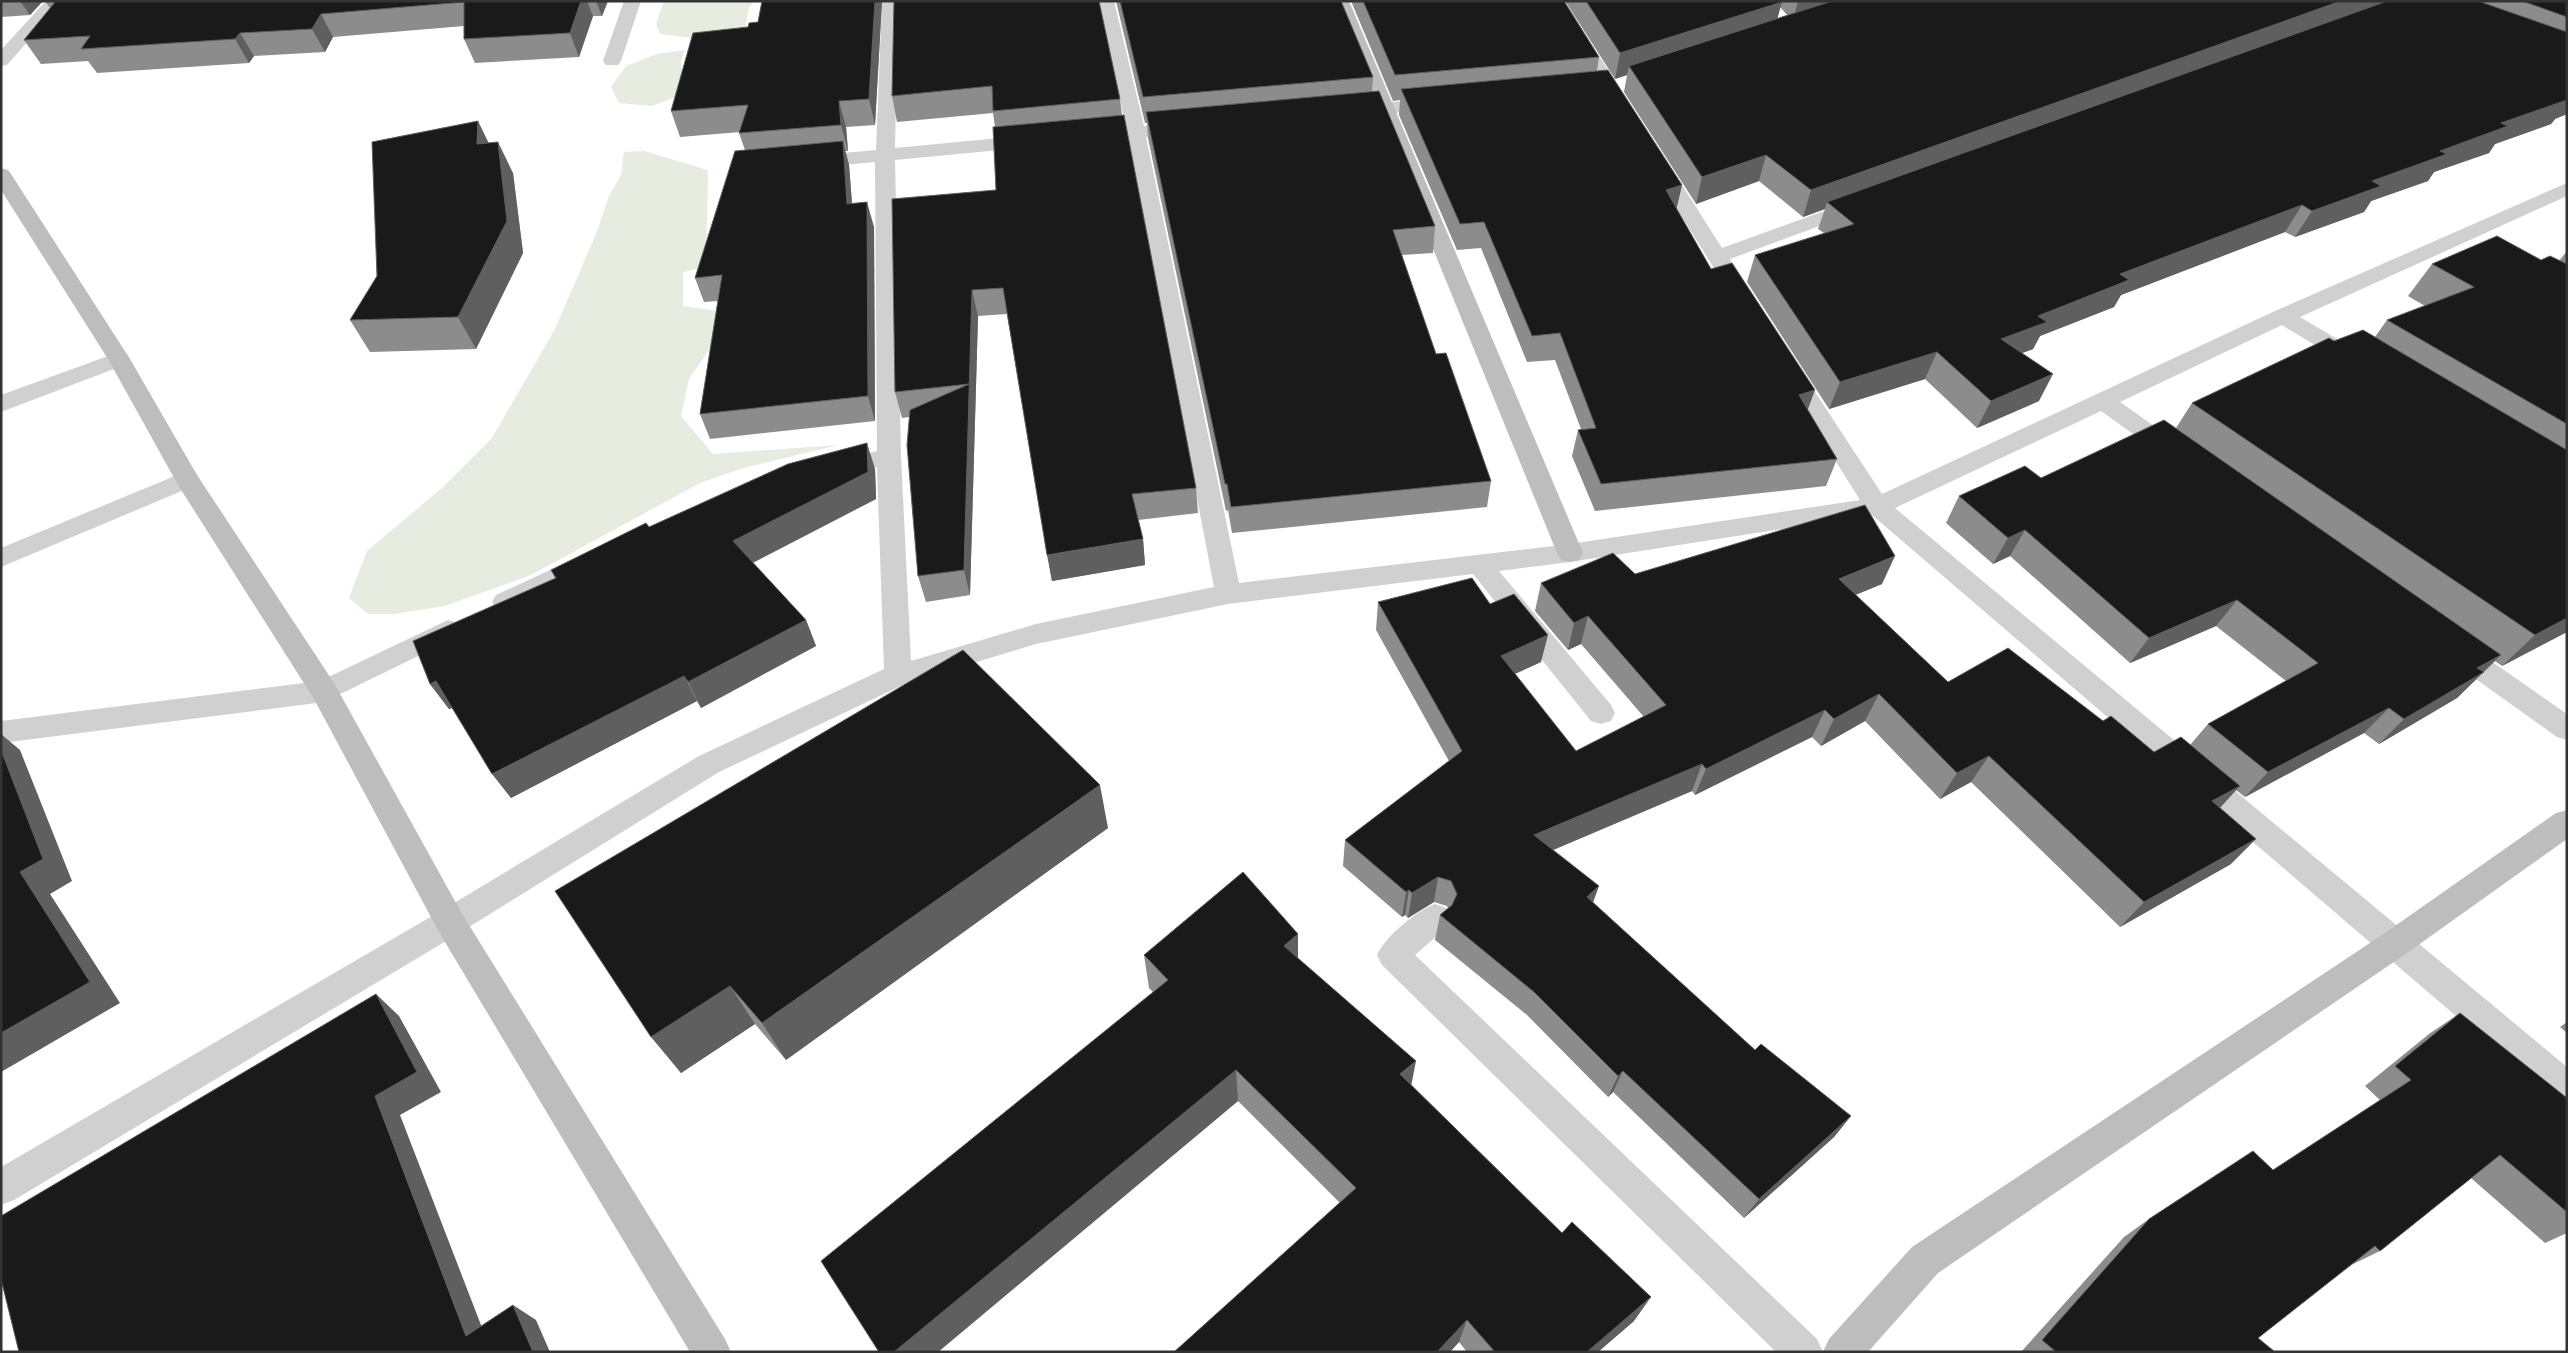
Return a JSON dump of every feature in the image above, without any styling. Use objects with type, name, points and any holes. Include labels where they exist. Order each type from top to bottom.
[{"type":"street","points":[[1,60],[55,1]]},
{"type":"street","points":[[612,61],[633,1]]},
{"type":"street","points":[[890,1],[884,155],[889,456],[898,675]]},
{"type":"street","points":[[1106,1],[1136,132],[1228,594]]},
{"type":"street","points":[[1340,1],[1387,109],[1570,553]]},
{"type":"street","points":[[1554,1],[1611,86],[1632,122]]},
{"type":"street","points":[[1338,113],[1455,102]]},
{"type":"street","points":[[1068,138],[1204,126]]},
{"type":"street","points":[[798,163],[1049,140]]},
{"type":"street","points":[[1648,147],[1754,315]]},
{"type":"street","points":[[1,174],[119,359],[187,479],[324,691],[450,922],[712,1352]]},
{"type":"street","points":[[1,1187],[450,922],[709,764],[898,675],[1036,634],[1228,594],[1570,553],[1877,506],[2283,316],[2462,245],[2567,188]]},
{"type":"street","points":[[1717,257],[1873,200]]},
{"type":"street","points":[[2283,316],[2375,371]]},
{"type":"street","points":[[1776,348],[1877,506],[2567,1089]]},
{"type":"street","points":[[1,404],[119,359]]},
{"type":"street","points":[[2103,401],[2192,464]]},
{"type":"street","points":[[814,476],[889,456]]},
{"type":"street","points":[[1,558],[187,479]]},
{"type":"street","points":[[1,732],[324,691],[605,553]]},
{"type":"street","points":[[1479,564],[1600,713]]},
{"type":"street","points":[[2436,637],[2567,728]]},
{"type":"street","points":[[1842,1352],[1925,1260],[2396,943],[2567,822]]},
{"type":"street","points":[[1435,918],[1393,955],[1804,1352]]},
{"type":"shaded area","points":[[664,1],[754,1],[749,8],[745,29],[716,41],[660,34],[656,24]]},
{"type":"shaded area","points":[[685,50],[681,61],[683,94],[652,106],[619,103],[611,87],[626,66],[657,54]]},
{"type":"shaded area","points":[[644,151],[708,170],[706,267],[683,272],[683,306],[725,312],[723,330],[689,379],[681,416],[713,454],[838,445],[743,468],[700,483],[531,575],[445,606],[394,614],[368,614],[349,598],[367,551],[443,487],[492,438],[555,329],[596,234],[609,196],[621,175],[624,152]]},
{"type":"building","points":[[56,1],[581,1],[570,33],[464,39],[464,2],[321,14],[312,29],[240,33],[235,39],[81,49],[90,36],[24,40]]},
{"type":"building","points":[[762,1],[875,1],[869,99],[839,101],[841,125],[739,133],[748,105],[671,111],[693,33],[748,27],[749,23],[758,22]]},
{"type":"building","points":[[894,1],[1099,1],[1120,99],[993,111],[992,86],[892,96]]},
{"type":"building","points":[[1120,1],[1341,1],[1373,77],[1143,97]]},
{"type":"building","points":[[1363,1],[1564,1],[1599,57],[1395,75]]},
{"type":"building","points":[[1586,1],[1781,1],[1782,2],[1620,53]]},
{"type":"building","points":[[1832,1],[2341,1],[1811,190],[1766,155],[1702,177],[1629,66]]},
{"type":"building","points":[[2387,1],[2478,1],[2567,32],[2567,100],[2501,123],[2508,126],[2440,151],[2447,154],[2372,181],[2381,186],[2312,211],[2302,205],[2120,274],[2129,280],[2038,316],[2047,322],[2001,339],[2053,374],[1991,401],[1937,352],[1840,382],[1755,255],[1854,224],[1827,202]]},
{"type":"building","points":[[2522,1],[2567,1],[2567,17]]},
{"type":"building","points":[[1608,70],[1682,185],[1666,190],[1711,269],[1732,263],[1815,390],[1799,395],[1837,459],[1601,484],[1578,430],[1596,428],[1560,333],[1532,336],[1484,222],[1460,224],[1401,89]]},
{"type":"building","points":[[1379,91],[1435,226],[1393,230],[1436,354],[1446,353],[1491,481],[1231,507],[1146,112]]},
{"type":"building","points":[[1124,115],[1196,488],[1132,494],[1143,539],[1047,555],[1003,288],[972,290],[964,570],[918,576],[907,445],[910,410],[969,384],[895,392],[892,199],[996,190],[993,127]]},
{"type":"building","points":[[478,121],[477,144],[498,142],[507,221],[458,317],[350,320],[377,276],[372,142]]},
{"type":"building","points":[[843,141],[847,204],[867,202],[868,396],[700,414],[722,275],[695,278],[735,151]]},
{"type":"building","points":[[2497,236],[2541,260],[2550,256],[2567,264],[2567,424],[2387,320],[2474,287],[2432,264]]},
{"type":"building","points":[[2363,330],[2567,450],[2567,618],[2535,635],[2192,403],[2329,338],[2334,341]]},
{"type":"building","points":[[2164,420],[2501,655],[2477,668],[2484,672],[2404,719],[2389,708],[2268,772],[2208,724],[2318,663],[2237,600],[2149,638],[2025,530],[2008,538],[1959,496],[2025,466],[2041,478]]},
{"type":"building","points":[[867,443],[868,472],[733,541],[806,620],[688,682],[684,676],[492,774],[436,681],[430,684],[413,641],[556,578],[551,570],[646,523],[649,527],[788,464]]},
{"type":"building","points":[[1865,505],[1895,556],[1839,579],[1948,682],[2008,648],[2103,721],[2111,716],[2154,752],[2181,737],[2240,786],[2212,801],[2256,839],[2144,902],[1989,756],[1957,773],[1879,694],[1834,719],[1825,710],[1706,769],[1702,764],[1534,835],[1599,886],[1587,897],[1755,1050],[1761,1044],[1851,1116],[1759,1199],[1623,1071],[1618,1076],[1534,992],[1440,915],[1452,905],[1457,894],[1451,881],[1438,877],[1412,893],[1409,890],[1406,892],[1345,840],[1462,751],[1378,602],[1472,578],[1490,604],[1514,594],[1548,635],[1501,656],[1576,751],[1666,705],[1588,616],[1574,623],[1541,583],[1613,553],[1635,574]]},
{"type":"building","points":[[963,650],[1100,785],[762,1023],[730,986],[651,1037],[555,891]]},
{"type":"building","points":[[1,750],[43,859],[20,872],[90,982],[1,1033]]},
{"type":"building","points":[[1243,872],[1298,934],[1284,946],[1416,1061],[1400,1074],[1562,1233],[1572,1222],[1651,1297],[1587,1352],[1495,1352],[1467,1320],[1437,1352],[1174,1352],[1356,1188],[1236,1070],[894,1352],[879,1352],[821,1261],[1168,980],[1144,955]]},
{"type":"building","points":[[376,994],[417,1072],[375,1096],[466,1336],[513,1305],[533,1352],[19,1352],[1,1279],[1,1216]]},
{"type":"building","points":[[2460,1013],[2567,1098],[2567,1212],[2500,1155],[2380,1251],[2375,1246],[2258,1338],[2275,1352],[2056,1352],[2042,1340],[2149,1219],[2253,1151],[2273,1170],[2411,1080],[2395,1066]]}]
